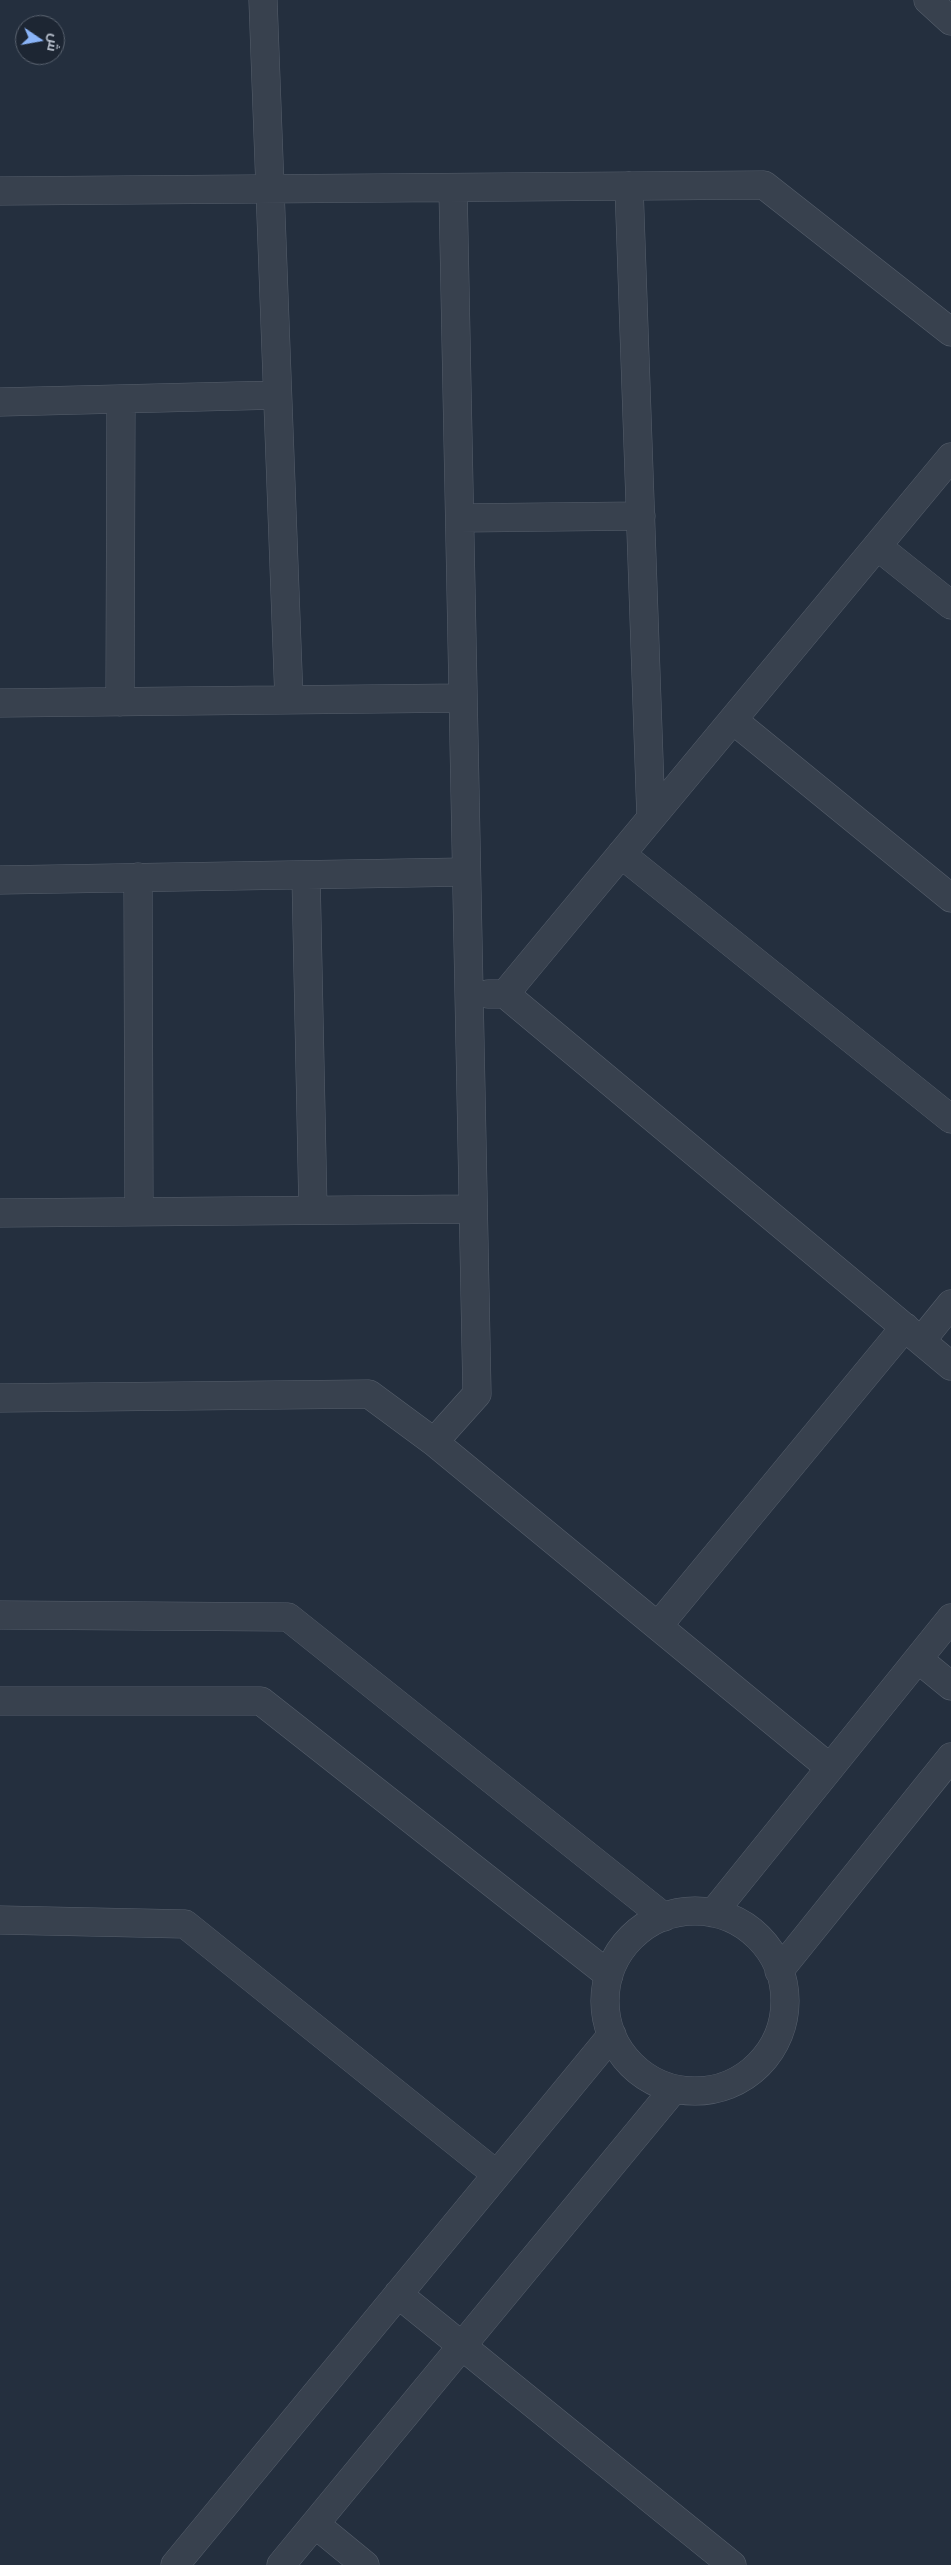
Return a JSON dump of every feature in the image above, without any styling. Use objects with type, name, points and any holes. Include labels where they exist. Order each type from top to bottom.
[{"type":"street","points":[[263,0],[268,189],[290,700]]},
{"type":"street","points":[[928,0],[951,21]]},
{"type":"street","points":[[0,192],[764,185],[951,332]]},
{"type":"street","points":[[630,186],[651,818]]},
{"type":"street","points":[[434,1442],[477,1394],[453,188]]},
{"type":"street","points":[[0,402],[277,395]]},
{"type":"street","points":[[120,702],[121,399]]},
{"type":"street","points":[[505,994],[951,457]]},
{"type":"street","points":[[460,518],[640,516]]},
{"type":"street","points":[[877,546],[951,605]]},
{"type":"street","points":[[0,703],[463,698]]},
{"type":"street","points":[[733,720],[951,898]]},
{"type":"street","points":[[621,854],[951,1119]]},
{"type":"street","points":[[0,880],[466,872]]},
{"type":"street","points":[[306,875],[313,1210]]},
{"type":"street","points":[[138,877],[139,1212]]},
{"type":"street","points":[[469,994],[505,994],[951,1366]]},
{"type":"street","points":[[0,1213],[473,1209]]},
{"type":"street","points":[[658,1626],[913,1334],[951,1304]]},
{"type":"street","points":[[0,1398],[369,1394],[434,1442],[830,1768]]},
{"type":"street","points":[[0,1615],[288,1617],[664,1917]]},
{"type":"street","points":[[713,1913],[951,1618]]},
{"type":"street","points":[[918,1659],[951,1686]]},
{"type":"street","points":[[0,1701],[261,1702],[609,1975]]},
{"type":"street","points":[[779,1970],[951,1757]]},
{"type":"street","points":[[680,1913],[713,1913],[747,1927],[760,1939],[771,1954],[779,1970],[784,1989],[783,2018],[774,2046],[748,2075],[731,2084],[712,2090],[693,2092],[674,2090],[642,2075],[619,2050],[612,2035],[605,2005],[609,1975],[624,1946],[649,1924],[664,1917],[680,1913]]},
{"type":"street","points":[[0,1920],[185,1924],[496,2174]]},
{"type":"street","points":[[175,2565],[612,2035]]},
{"type":"street","points":[[282,2565],[674,2090]]},
{"type":"street","points":[[398,2294],[732,2565]]},
{"type":"street","points":[[315,2524],[365,2565]]}]
